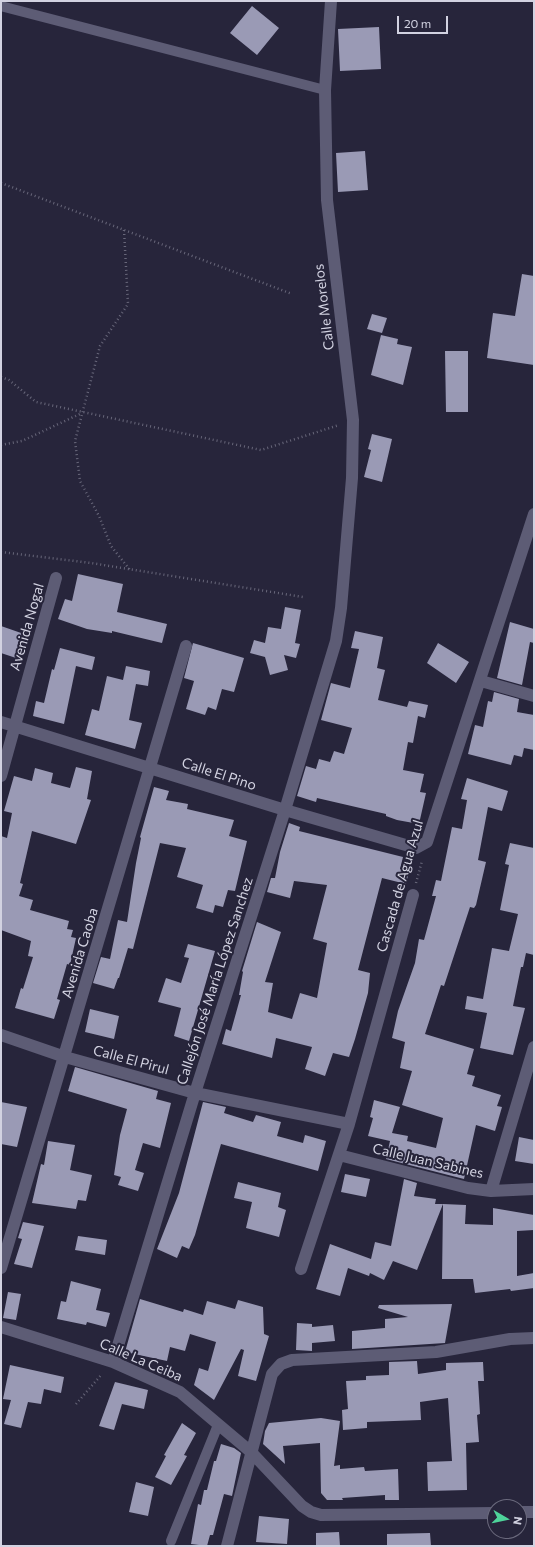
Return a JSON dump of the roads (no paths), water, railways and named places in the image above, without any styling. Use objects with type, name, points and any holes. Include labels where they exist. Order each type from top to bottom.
[{"type":"street","name":"Calle Morelos","points":[[331,1],[325,90],[327,200],[353,420],[352,478],[341,608]]},
{"type":"street","name":"Cascada de Agua Azul","points":[[427,842],[481,681],[534,514]]},
{"type":"street","name":"Avenida Nogal","points":[[1,776],[56,578]]},
{"type":"street","name":"Callejón José María López Sanchez","points":[[113,1362],[195,1093],[285,810],[336,641],[341,608]]},
{"type":"street","name":"Avenida Caoba","points":[[1,1268],[151,768],[186,646]]},
{"type":"street","points":[[481,681],[534,696]]},
{"type":"street","name":"Calle El Pino","points":[[1,722],[406,846],[416,848],[427,842]]},
{"type":"street","name":"Cascada de Agua Azul","points":[[301,1269],[349,1124],[413,895]]},
{"type":"street","name":"Calle El Pirul","points":[[1,1035],[65,1057],[195,1093],[349,1124]]},
{"type":"street","points":[[491,1192],[534,1047]]},
{"type":"street","name":"Calle Juan Sabines","points":[[339,1155],[468,1188],[491,1192],[534,1189]]},
{"type":"street","name":"Calle La Ceiba","points":[[1,1328],[113,1362],[180,1392],[251,1452],[302,1506],[321,1515],[487,1513]]},
{"type":"street","points":[[227,1546],[272,1374],[280,1364],[292,1360],[436,1352],[510,1339],[534,1338]]},
{"type":"lane","points":[[1,6],[325,90]]},
{"type":"lane","points":[[171,1541],[218,1425]]}]
